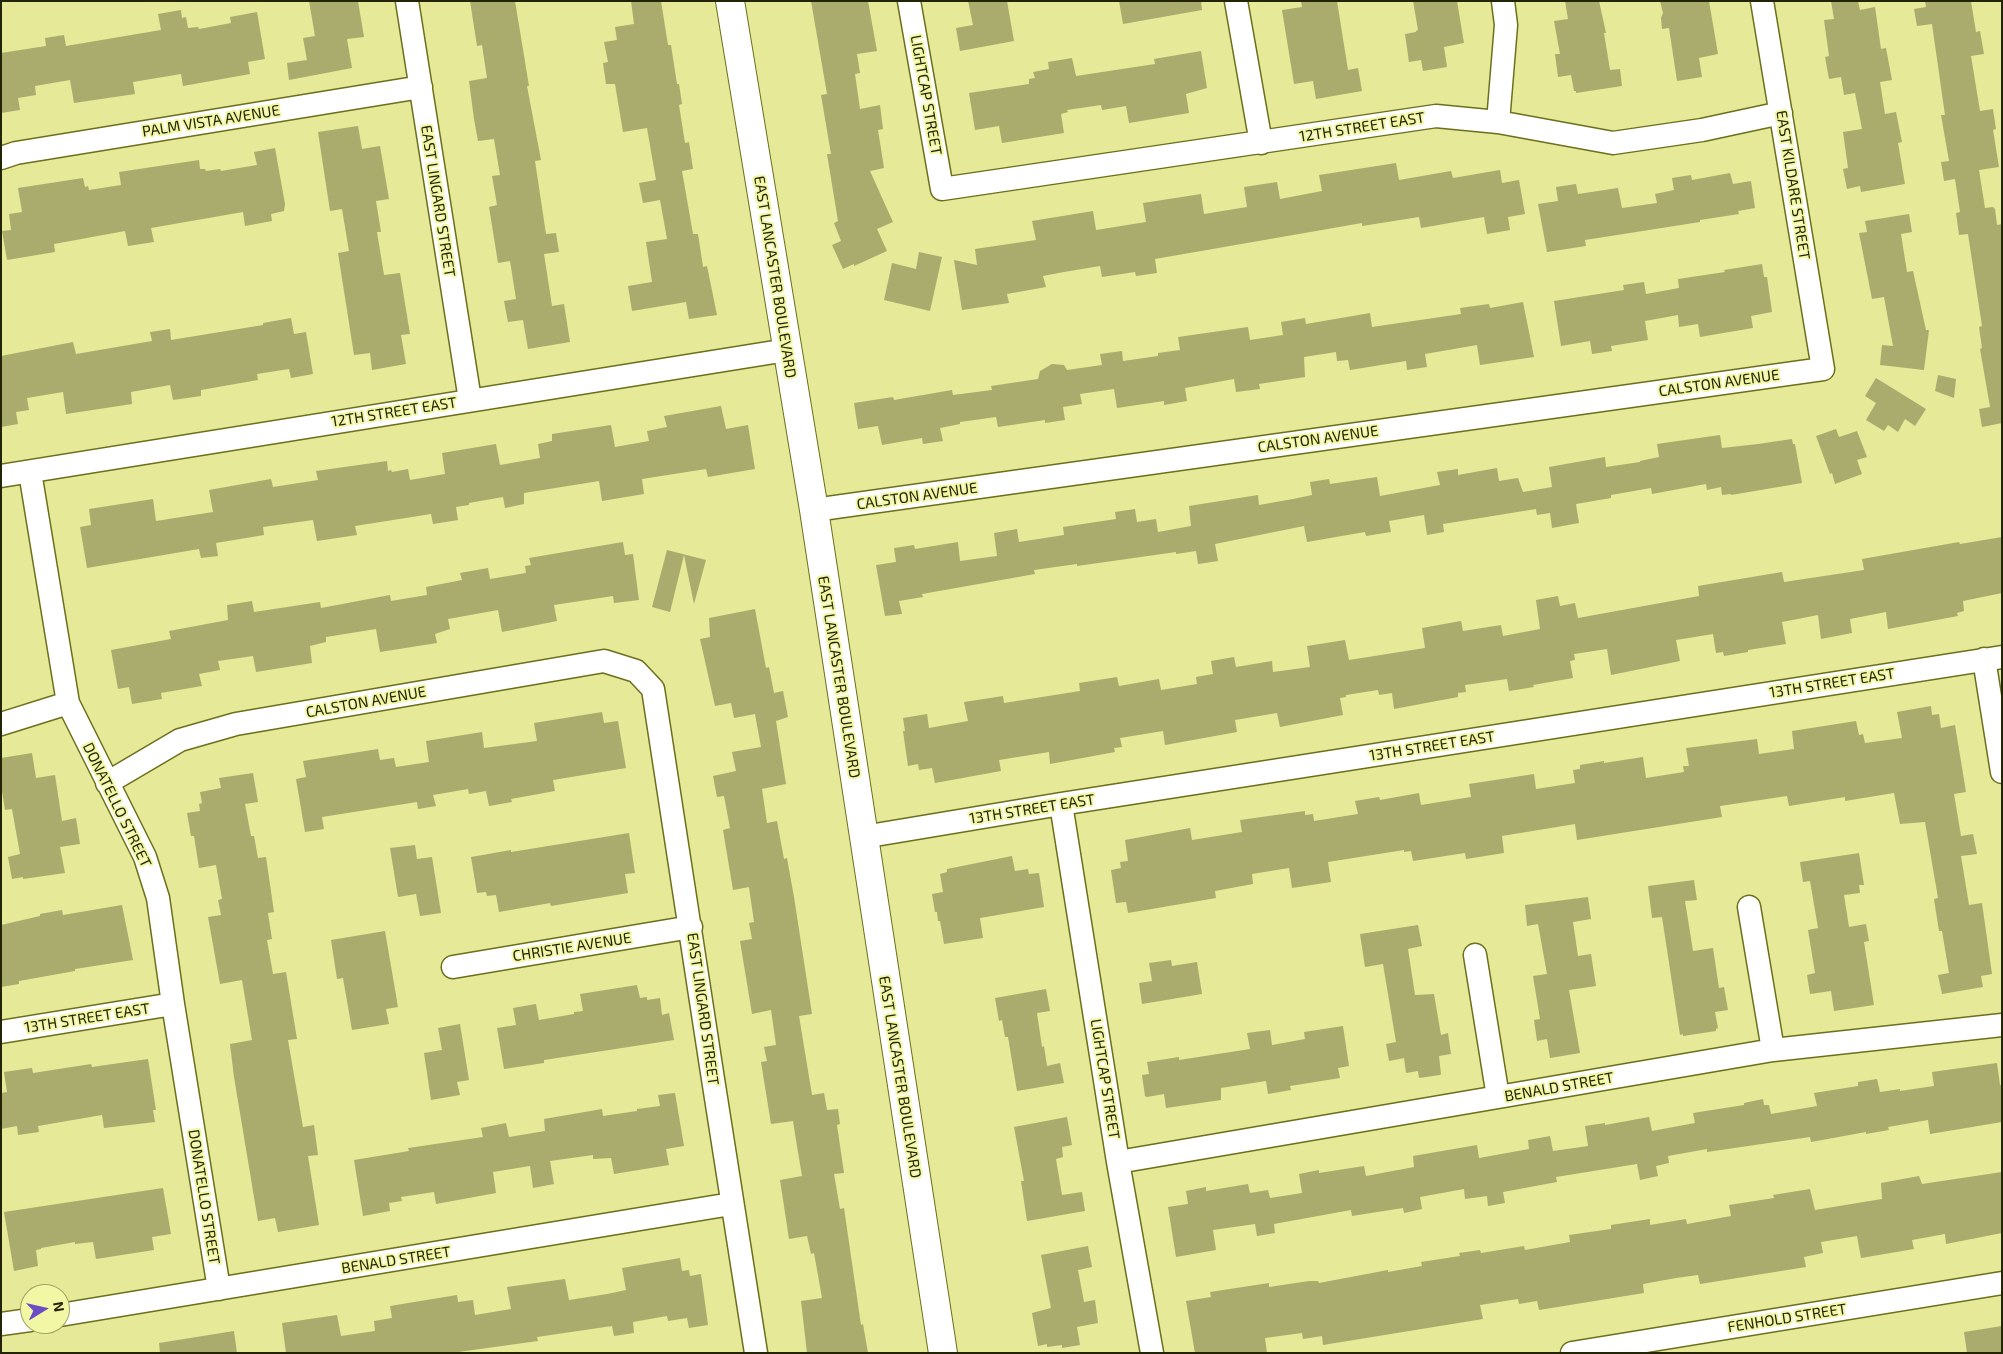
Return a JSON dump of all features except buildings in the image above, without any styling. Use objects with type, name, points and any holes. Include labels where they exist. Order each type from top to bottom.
[{"type":"main road","name":"EAST LANCASTER BOULEVARD","points":[[730,1],[814,510],[943,1353]]},
{"type":"street","name":"EAST LINGARD STREET","points":[[407,1],[470,400]]},
{"type":"street","name":"LIGHTCAP STREET","points":[[909,1],[942,188]]},
{"type":"street","points":[[1236,1],[1260,143]]},
{"type":"street","points":[[1498,122],[1506,26],[1502,1]]},
{"type":"street","name":"EAST KILDARE STREET","points":[[1762,1],[1823,369]]},
{"type":"street","name":"PALM VISTA AVENUE","points":[[1,158],[16,153],[421,87]]},
{"type":"street","name":"12TH STREET EAST","points":[[942,188],[1436,116],[1498,122],[1613,143],[1702,130],[1781,113]]},
{"type":"street","name":"12TH STREET EAST","points":[[1,476],[787,350]]},
{"type":"street","name":"CALSTON AVENUE","points":[[814,510],[1823,369]]},
{"type":"street","name":"DONATELLO STREET","points":[[30,472],[68,703],[145,857],[158,898],[173,1004],[219,1289]]},
{"type":"street","points":[[1993,658],[2002,772]]},
{"type":"street","name":"13TH STREET EAST","points":[[863,837],[1061,804],[1993,658]]},
{"type":"street","name":"CALSTON AVENUE","points":[[107,783],[180,740],[236,724],[604,661],[636,671]]},
{"type":"street","name":"EAST LINGARD STREET","points":[[636,671],[653,689],[756,1353]]},
{"type":"street","points":[[1,724],[68,703]]},
{"type":"street","name":"LIGHTCAP STREET","points":[[1061,804],[1118,1162],[1152,1353]]},
{"type":"street","points":[[1749,907],[1773,1050]]},
{"type":"street","name":"CHRISTIE AVENUE","points":[[453,967],[691,927]]},
{"type":"street","points":[[1476,955],[1498,1098]]},
{"type":"street","name":"13TH STREET EAST","points":[[1,1032],[173,1004]]},
{"type":"street","name":"BENALD STREET","points":[[1118,1162],[1773,1050],[2002,1025]]},
{"type":"street","name":"BENALD STREET","points":[[70,1313],[732,1204]]},
{"type":"street","name":"FENHOLD STREET","points":[[1572,1353],[2002,1283]]},
{"type":"street","points":[[1,1324],[20,1321]]}]
